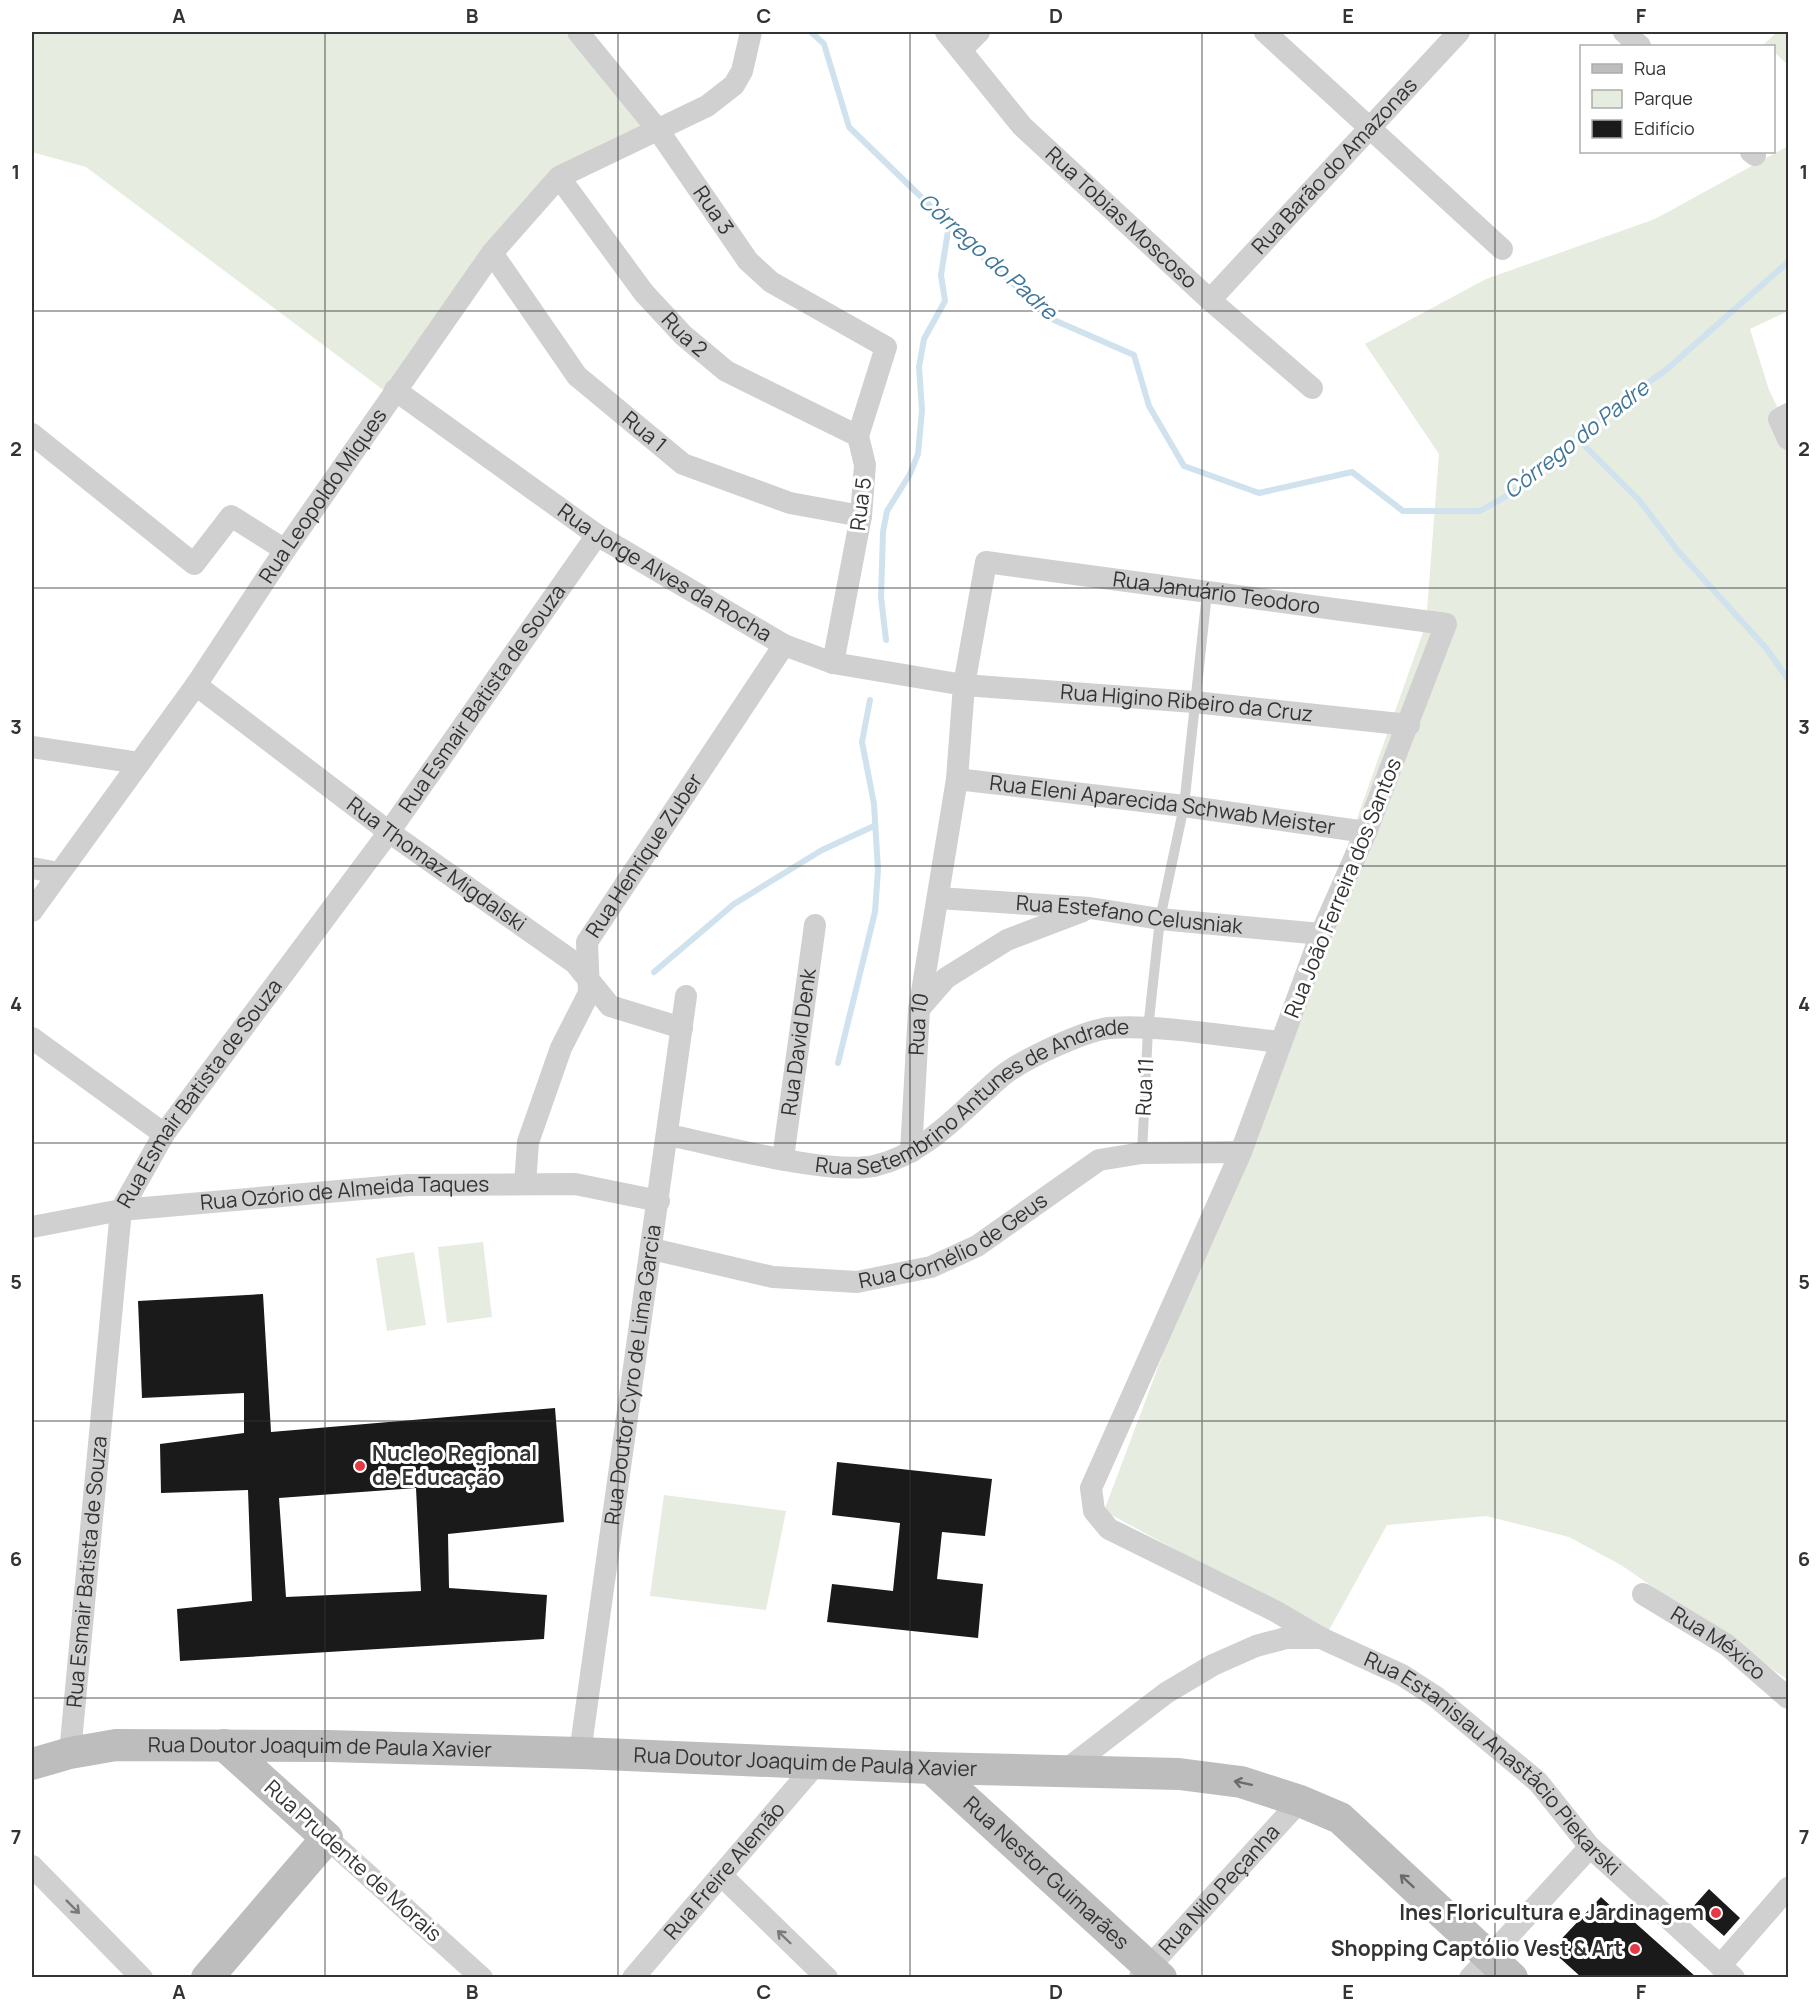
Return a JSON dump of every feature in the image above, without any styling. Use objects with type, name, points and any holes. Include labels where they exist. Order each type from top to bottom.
[{"type":"main road","name":"Rua Doutor Joaquim de Paula Xavier","points":[[32,1764],[70,1753],[117,1745],[303,1745],[580,1753],[931,1768],[1179,1774],[1242,1782],[1300,1801],[1340,1818],[1479,1967],[1512,1977]]},
{"type":"main road","name":"Rua Prudente de Morais","points":[[224,1745],[327,1838]]},
{"type":"main road","points":[[276,1791],[303,1745]]},
{"type":"main road","name":"Rua Nestor Guimarães","points":[[931,1768],[1150,1974]]},
{"type":"main road","points":[[207,1977],[327,1838]]},
{"type":"street","name":"Rua 3","points":[[578,32],[658,130],[748,261],[771,282],[886,347],[858,436]]},
{"type":"street","name":"Rua Leopoldo Miques","points":[[32,911],[196,685],[285,550],[492,253],[559,177],[706,106],[734,85],[742,71],[751,32]]},
{"type":"street","name":"Rua Tobias Moscoso","points":[[946,32],[1022,126],[1210,300],[1312,388]]},
{"type":"street","points":[[961,50],[979,32]]},
{"type":"street","points":[[1265,32],[1502,249]]},
{"type":"street","name":"Rua Barão do Amazonas","points":[[1210,300],[1459,32]]},
{"type":"street","points":[[1624,32],[1639,45]]},
{"type":"street","name":"Rua 2","points":[[559,177],[644,293],[683,335],[726,371],[858,436]]},
{"type":"street","name":"Rua 1","points":[[492,253],[577,376],[683,464],[789,503],[861,516]]},
{"type":"street","name":"Rua Jorge Alves da Rocha","points":[[395,390],[597,535],[784,645],[832,663],[964,685]]},
{"type":"street","points":[[1788,414],[1779,419],[1788,439]]},
{"type":"street","points":[[32,434],[194,564],[231,516],[285,550]]},
{"type":"street","name":"Rua 5","points":[[832,663],[861,516],[865,465],[858,436]]},
{"type":"street","name":"Rua Esmair Batista de Souza","points":[[70,1753],[122,1210],[164,1134],[389,832],[597,535]]},
{"type":"street","name":"Rua Januário Teodoro","points":[[986,562],[1446,624]]},
{"type":"street","name":"Rua 10","points":[[911,1152],[919,1010],[957,779],[964,685],[986,562]]},
{"type":"street","name":"Rua João Ferreira dos Santos","points":[[1109,1529],[1094,1511],[1091,1488],[1241,1152],[1321,934],[1366,832],[1446,624]]},
{"type":"street","name":"Rua Henrique Zuber","points":[[525,1185],[528,1142],[561,1048],[589,993],[587,942],[784,645]]},
{"type":"street","name":"Rua Thomaz Migdalski","points":[[196,685],[389,832],[575,963],[610,1006],[642,1018],[682,1028]]},
{"type":"street","name":"Rua Higino Ribeiro da Cruz","points":[[964,685],[1194,702],[1409,725]]},
{"type":"street","points":[[32,747],[139,763]]},
{"type":"street","name":"Rua Eleni Aparecida Schwab Meister","points":[[957,779],[1184,806],[1366,832]]},
{"type":"street","points":[[32,868],[59,873]]},
{"type":"street","name":"Rua Estefano Celusniak","points":[[938,898],[1090,908],[1160,919],[1321,934]]},
{"type":"street","points":[[919,1010],[946,978],[1007,940],[1090,908]]},
{"type":"street","name":"Rua David Denk","points":[[783,1158],[815,925]]},
{"type":"street","name":"Rua Doutor Cyro de Lima Garcia","points":[[580,1753],[686,996]]},
{"type":"street","name":"Rua Setembrino Antunes de Andrade","points":[[668,1135],[830,1166],[873,1166],[911,1152],[934,1137],[1004,1075],[1061,1044],[1107,1028],[1148,1029],[1281,1042]]},
{"type":"street","points":[[32,1038],[164,1134]]},
{"type":"street","name":"Rua Cornélio de Geus","points":[[652,1249],[773,1277],[857,1282],[931,1267],[977,1246],[1099,1160],[1142,1154],[1241,1152]]},
{"type":"street","name":"Rua Ozório de Almeida Taques","points":[[32,1227],[122,1210],[408,1185],[575,1184],[659,1201]]},
{"type":"street","name":"Rua Estanislau Anastácio Piekarski","points":[[1109,1529],[1275,1611],[1321,1638],[1402,1675],[1436,1696],[1538,1782],[1590,1846],[1727,1972]]},
{"type":"street","name":"Rua México","points":[[1643,1594],[1727,1645],[1788,1698]]},
{"type":"street","name":"Rua Estanislau Anastácio Piekarski","points":[[1063,1772],[1166,1693],[1214,1665],[1256,1646],[1286,1638],[1321,1638]]},
{"type":"street","name":"Rua Freire Alemão","points":[[633,1977],[817,1763]]},
{"type":"street","name":"Rua Nilo Peçanha","points":[[1150,1974],[1300,1801]]},
{"type":"street","name":"Rua Prudente de Morais","points":[[327,1838],[482,1977]]},
{"type":"street","points":[[1479,1967],[1590,1846]]},
{"type":"street","points":[[32,1866],[142,1977]]},
{"type":"street","points":[[721,1875],[827,1977]]},
{"type":"street","points":[[1727,1972],[1788,1888]]},
{"type":"lane","name":"Rua 11","points":[[1142,1154],[1148,1029],[1160,919],[1184,806],[1207,593]]},
{"type":"green space","points":[[32,32],[564,32],[650,132],[557,177],[394,398],[86,167],[32,152]]},
{"type":"green space","points":[[1777,32],[1788,32],[1788,65],[1775,53],[1775,45],[1764,44]]},
{"type":"green space","points":[[1788,146],[1788,311],[1750,329],[1769,390],[1788,429],[1788,1680],[1621,1565],[1569,1537],[1486,1516],[1387,1525],[1328,1632],[1104,1511],[1236,1160],[1426,624],[1439,454],[1365,344],[1486,279],[1655,219]]},
{"type":"green space","points":[[483,1242],[492,1317],[447,1323],[438,1247]]},
{"type":"green space","points":[[414,1252],[426,1325],[387,1331],[376,1258]]},
{"type":"green space","points":[[664,1495],[786,1511],[766,1610],[650,1596]]},
{"type":"building","name":"Nucleo Regional de Educação","points":[[263,1294],[271,1432],[555,1408],[564,1522],[448,1534],[449,1588],[547,1595],[544,1639],[180,1661],[177,1609],[252,1601],[248,1490],[161,1493],[160,1444],[244,1433],[244,1393],[142,1398],[138,1301]],"holes":[[[416,1488],[421,1591],[286,1597],[279,1498]]]},
{"type":"building","points":[[837,1462],[992,1479],[985,1536],[942,1532],[937,1579],[983,1584],[978,1638],[827,1622],[832,1584],[893,1591],[900,1523],[832,1515]]},
{"type":"building","name":"Ines Floricultura e Jardinagem","points":[[1709,1889],[1740,1918],[1724,1936],[1692,1908]]},
{"type":"building","points":[[1601,1897],[1629,1923],[1632,1920],[1696,1977],[1581,1977],[1551,1950]]},
{"type":"waterway","name":"Córrego do Padre","points":[[811,32],[824,44],[849,127],[984,258],[1054,320],[1134,355],[1149,406],[1184,466],[1259,493],[1352,472],[1403,511],[1480,511],[1515,491],[1629,396],[1666,370],[1788,262]]},
{"type":"waterway","points":[[886,640],[881,597],[883,532],[887,511],[910,474],[918,454],[922,410],[919,367],[924,339],[945,301],[941,275],[949,225]]},
{"type":"waterway","points":[[1578,439],[1639,500],[1678,551],[1766,648],[1788,679]]},
{"type":"waterway","points":[[838,1063],[875,912],[878,870],[874,804],[862,742],[870,700]]},
{"type":"waterway","points":[[654,972],[734,904],[822,850],[874,826]]},
{"type":"place","name":"Nucleo Regional de Educação","points":[[360,1466]]},
{"type":"place","name":"Ines Floricultura e Jardinagem","points":[[1716,1913]]},
{"type":"place","name":"Shopping Captólio Vest & Art","points":[[1635,1949]]}]
